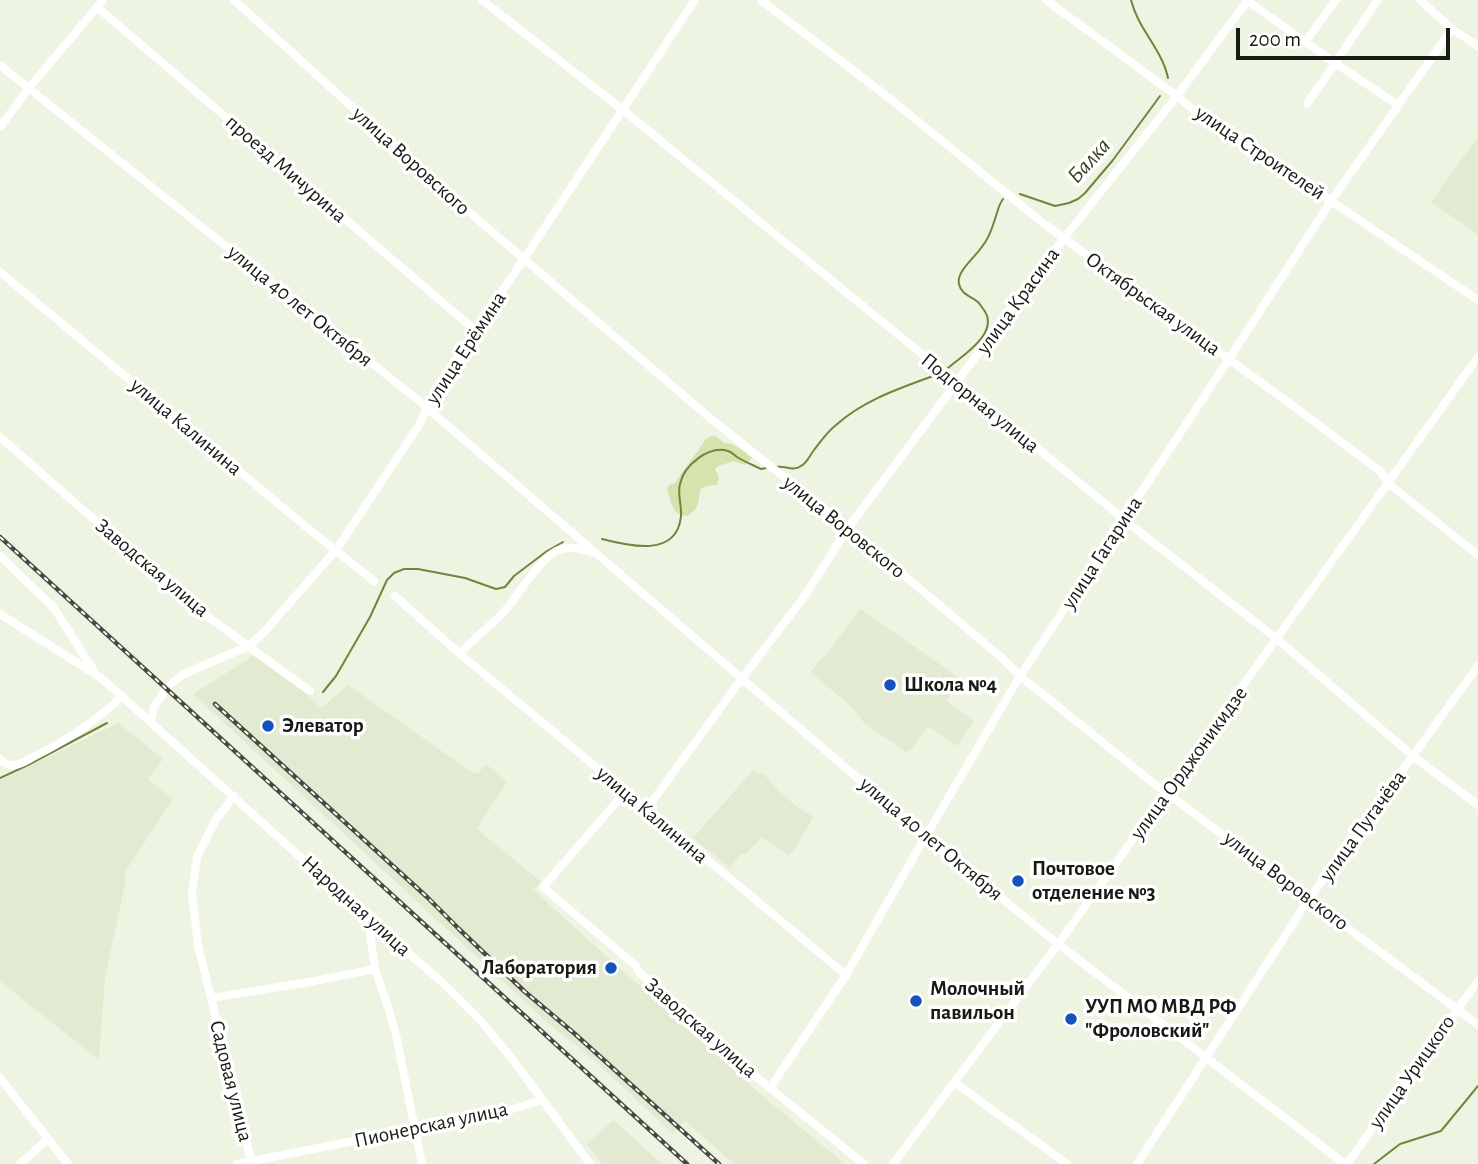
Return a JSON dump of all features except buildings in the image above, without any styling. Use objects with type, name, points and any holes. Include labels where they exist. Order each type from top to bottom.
[{"type":"street","name":"улица Воровского","points":[[233,0],[524,260],[710,418],[848,528],[1020,676],[1167,793],[1478,1025]]},
{"type":"street","name":"Подгорная улица","points":[[482,0],[623,110],[956,384],[1277,639],[1413,757],[1478,805]]},
{"type":"street","name":"улица Ерёмина","points":[[171,684],[182,675],[248,646],[265,631],[336,550],[412,435],[437,387],[695,0]]},
{"type":"street","name":"Октябрьская улица","points":[[761,0],[893,101],[1064,238],[1381,472],[1388,483],[1478,555]]},
{"type":"street","name":"улица Строителей","points":[[1046,0],[1202,117],[1478,300]]},
{"type":"street","name":"улица Красина","points":[[646,810],[806,594],[848,528],[1064,238],[1177,96],[1247,0]]},
{"type":"street","points":[[1247,0],[1398,105]]},
{"type":"street","points":[[1306,41],[1336,0]]},
{"type":"street","points":[[1307,104],[1378,0]]},
{"type":"street","points":[[1420,0],[1452,29],[1478,46]]},
{"type":"street","points":[[0,127],[29,88],[100,4]]},
{"type":"street","name":"проезд Мичурина","points":[[100,4],[476,331]]},
{"type":"street","name":"улица Гагарина","points":[[770,1088],[846,975],[1020,676],[1331,201],[1452,29]]},
{"type":"street","name":"улица 40 лет Октября","points":[[0,65],[427,408],[925,836],[1058,944],[1346,1164]]},
{"type":"street","name":"улица Калинина","points":[[0,272],[374,581]]},
{"type":"street","name":"улица Орджоникидзе","points":[[893,1164],[1058,944],[1478,357]]},
{"type":"street","name":"Заводская улица","points":[[0,437],[189,603],[310,691]]},
{"type":"street","points":[[460,654],[505,611],[556,551],[576,548],[595,552]]},
{"type":"street","name":"Народная улица","points":[[0,556],[54,608],[95,674]]},
{"type":"street","name":"улица Калинина","points":[[395,596],[460,654],[846,975]]},
{"type":"street","name":"Народная улица","points":[[0,614],[95,674],[122,696],[443,983],[480,1020],[590,1164]]},
{"type":"street","name":"улица Пугачёва","points":[[1137,1164],[1309,899],[1478,666]]},
{"type":"street","points":[[151,722],[154,708],[164,692]]},
{"type":"street","points":[[0,760],[5,764],[15,765],[49,749],[90,724],[122,696]]},
{"type":"street","name":"Заводская улица","points":[[625,792],[544,887],[636,966],[639,972],[770,1088],[864,1164]]},
{"type":"street","name":"Садовая улица","points":[[234,796],[215,821],[197,857],[192,893],[198,945],[252,1163]]},
{"type":"street","points":[[368,918],[374,969],[396,1035],[422,1164]]},
{"type":"street","name":"Садовая улица","points":[[211,998],[374,969]]},
{"type":"street","name":"улица Урицкого","points":[[1346,1164],[1478,981]]},
{"type":"street","points":[[0,1078],[68,1164]]},
{"type":"street","points":[[954,1082],[1068,1164]]},
{"type":"street","name":"Пионерская улица","points":[[237,1164],[506,1111],[542,1100]]},
{"type":"street","points":[[20,1164],[48,1139]]},
{"type":"shaded area","points":[[1478,137],[1478,235],[1431,202]]},
{"type":"shaded area","name":"Школа №4","points":[[860,609],[960,678],[947,701],[974,721],[957,746],[927,727],[911,750],[906,752],[864,723],[852,707],[810,672]]},
{"type":"shaded area","points":[[253,656],[308,695],[321,708],[348,685],[473,773],[478,773],[486,764],[507,781],[477,829],[544,884],[533,888],[552,907],[753,1088],[845,1164],[734,1164],[685,1121],[673,1134],[595,1061],[549,1024],[193,694]]},
{"type":"shaded area","points":[[118,723],[163,759],[148,779],[173,799],[125,872],[125,885],[105,977],[99,1060],[0,981],[0,780]]},
{"type":"shaded area","points":[[753,770],[760,775],[762,772],[795,805],[813,817],[789,856],[762,837],[744,855],[741,854],[730,868],[693,838]]},
{"type":"shaded area","points":[[613,1120],[662,1164],[602,1164],[587,1144]]},
{"type":"green space","points":[[714,435],[752,458],[745,465],[733,461],[717,467],[717,485],[700,491],[697,506],[687,516],[677,513],[667,490],[669,485],[675,483],[706,439]]},
{"type":"waterway","name":"Балка","points":[[1131,0],[1161,58],[1168,78]]},
{"type":"waterway","name":"Балка","points":[[1020,194],[1055,206],[1078,199],[1113,160],[1160,96]]},
{"type":"waterway","points":[[948,368],[978,343],[987,327],[988,319],[984,310],[962,290],[959,279],[988,238],[1003,199]]},
{"type":"waterway","points":[[775,467],[801,466],[827,434],[847,416],[882,396],[933,376]]},
{"type":"waterway","points":[[602,539],[650,546],[671,538],[678,529],[681,516],[679,492],[682,477],[698,458],[706,454],[728,451],[761,469],[766,468]]},
{"type":"waterway","points":[[323,692],[336,676],[370,617],[387,580],[394,573],[404,569],[418,569],[465,578],[496,589],[505,587],[514,576],[563,542]]},
{"type":"waterway","points":[[0,778],[107,723]]},
{"type":"waterway","points":[[1374,1164],[1400,1144],[1441,1131],[1478,1086]]},
{"type":"railway","points":[[0,537],[687,1164]]},
{"type":"railway","points":[[215,704],[427,897],[524,991],[719,1164]]},
{"type":"place","name":"Школа №4","points":[[890,685]]},
{"type":"place","name":"Элеватор","points":[[268,726]]},
{"type":"place","name":"Почтовое отделение №3","points":[[1018,881]]},
{"type":"place","name":"Лаборатория","points":[[611,968]]},
{"type":"place","name":"Молочный павильон","points":[[916,1001]]},
{"type":"place","name":"УУП МО МВД РФ \"Фроловский\"","points":[[1071,1019]]}]
